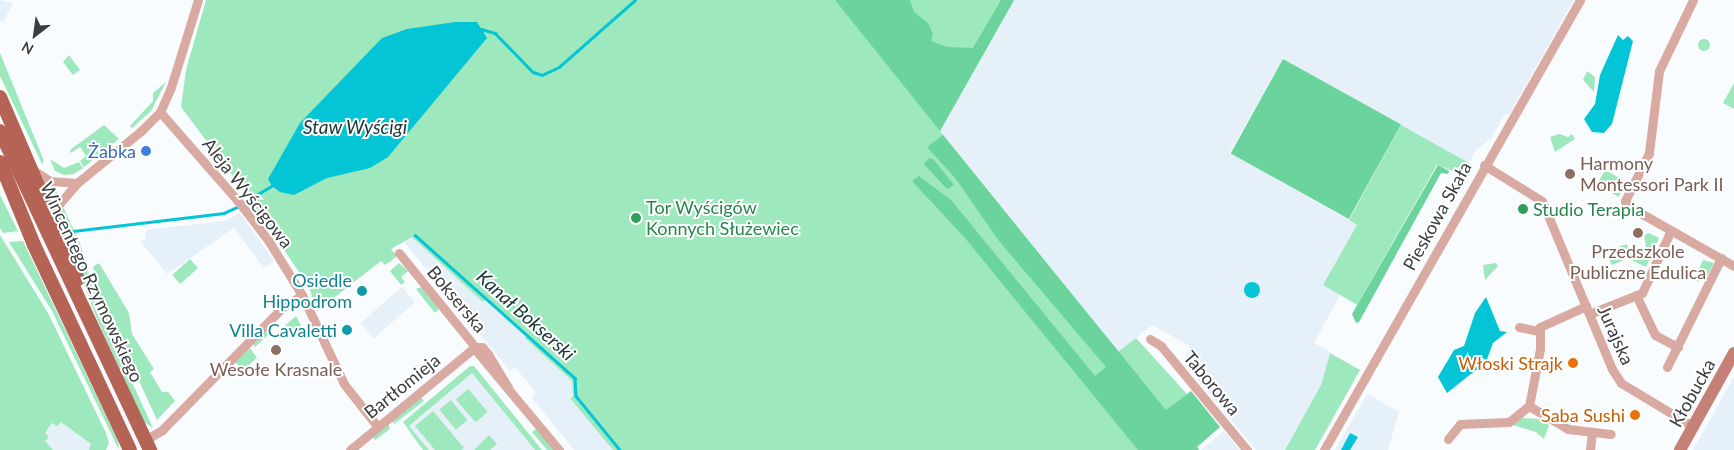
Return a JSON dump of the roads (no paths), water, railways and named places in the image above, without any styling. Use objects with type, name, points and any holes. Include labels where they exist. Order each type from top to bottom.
[{"type":"main road","name":"Wincentego Rzymowskiego","points":[[0,97],[84,294],[96,332]]},
{"type":"main road","name":"Wincentego Rzymowskiego","points":[[0,131],[96,332],[147,445]]},
{"type":"main road","name":"Wincentego Rzymowskiego","points":[[0,162],[34,244],[126,447]]},
{"type":"main road","name":"Wincentego Rzymowskiego","points":[[0,184],[34,244]]},
{"type":"street","points":[[54,221],[59,204],[77,182],[141,131],[160,112],[172,87],[198,0]]},
{"type":"street","name":"Pieskowa Skała","points":[[1324,450],[1484,165],[1580,0]]},
{"type":"street","points":[[1693,0],[1659,71],[1649,153],[1624,198],[1628,206],[1734,266]]},
{"type":"street","name":"Aleja Wyścigowa","points":[[160,112],[245,209],[302,295],[340,378],[378,427]]},
{"type":"street","name":"Jurajska","points":[[1484,165],[1542,202],[1587,310],[1621,383],[1694,427]]},
{"type":"street","points":[[32,169],[50,181],[77,182]]},
{"type":"street","points":[[1448,439],[1460,424],[1509,422],[1529,406],[1540,349],[1538,331],[1545,323],[1642,292],[1671,230]]},
{"type":"street","name":"Bokserska","points":[[399,253],[475,348],[482,347],[488,354],[508,387],[559,450]]},
{"type":"street","points":[[1668,367],[1721,258]]},
{"type":"street","points":[[147,445],[283,307],[302,295]]},
{"type":"street","points":[[1636,295],[1656,335],[1678,347]]},
{"type":"street","points":[[1520,327],[1538,331]]},
{"type":"street","name":"Taborowa","points":[[1150,339],[1161,346],[1247,450]]},
{"type":"street","name":"Bartłomieja","points":[[350,450],[475,348]]},
{"type":"street","name":"Kłobucka","points":[[1680,450],[1734,353]]},
{"type":"street","points":[[1529,406],[1564,427],[1611,434]]},
{"type":"street","points":[[1590,450],[1592,432]]},
{"type":"water","name":"Staw Wyścigi","points":[[455,22],[477,22],[487,38],[388,157],[370,168],[327,178],[294,195],[280,192],[272,186],[268,179],[300,123],[382,38],[407,29]]},
{"type":"water","points":[[1618,35],[1623,40],[1628,36],[1633,41],[1612,124],[1604,133],[1592,132],[1584,119],[1595,104],[1600,75]]},
{"type":"water","points":[[1249,282],[1255,282],[1260,287],[1258,296],[1249,298],[1244,293],[1244,287]]},
{"type":"water","points":[[1486,297],[1500,331],[1507,332],[1493,343],[1486,362],[1447,393],[1438,377],[1454,350],[1464,346],[1475,313]]},
{"type":"water","points":[[1350,433],[1358,437],[1350,450],[1341,450]]},
{"type":"waterway","points":[[481,29],[495,33],[533,72],[542,75],[559,67],[635,0]]},
{"type":"waterway","points":[[243,203],[273,185]]},
{"type":"waterway","points":[[73,231],[224,213],[239,206]]},
{"type":"waterway","name":"Kanał Bokserski","points":[[415,235],[575,378],[576,396],[620,450]]},
{"type":"place","name":"Żabka","points":[[146,151]]},
{"type":"place","name":"Harmony Montessori Park II","points":[[1570,174]]},
{"type":"place","name":"Studio Terapia","points":[[1523,209]]},
{"type":"place","name":"Tor Wyścigów Konnych Służewiec","points":[[636,218]]},
{"type":"place","name":"Przedszkole Publiczne Edulica","points":[[1638,233]]},
{"type":"place","name":"Osiedle Hippodrom","points":[[362,291]]},
{"type":"place","name":"Villa Cavaletti","points":[[347,330]]},
{"type":"place","name":"Wesołe Krasnale","points":[[276,350]]},
{"type":"place","name":"Włoski Strajk","points":[[1573,363]]},
{"type":"place","name":"Saba Sushi","points":[[1635,415]]}]
